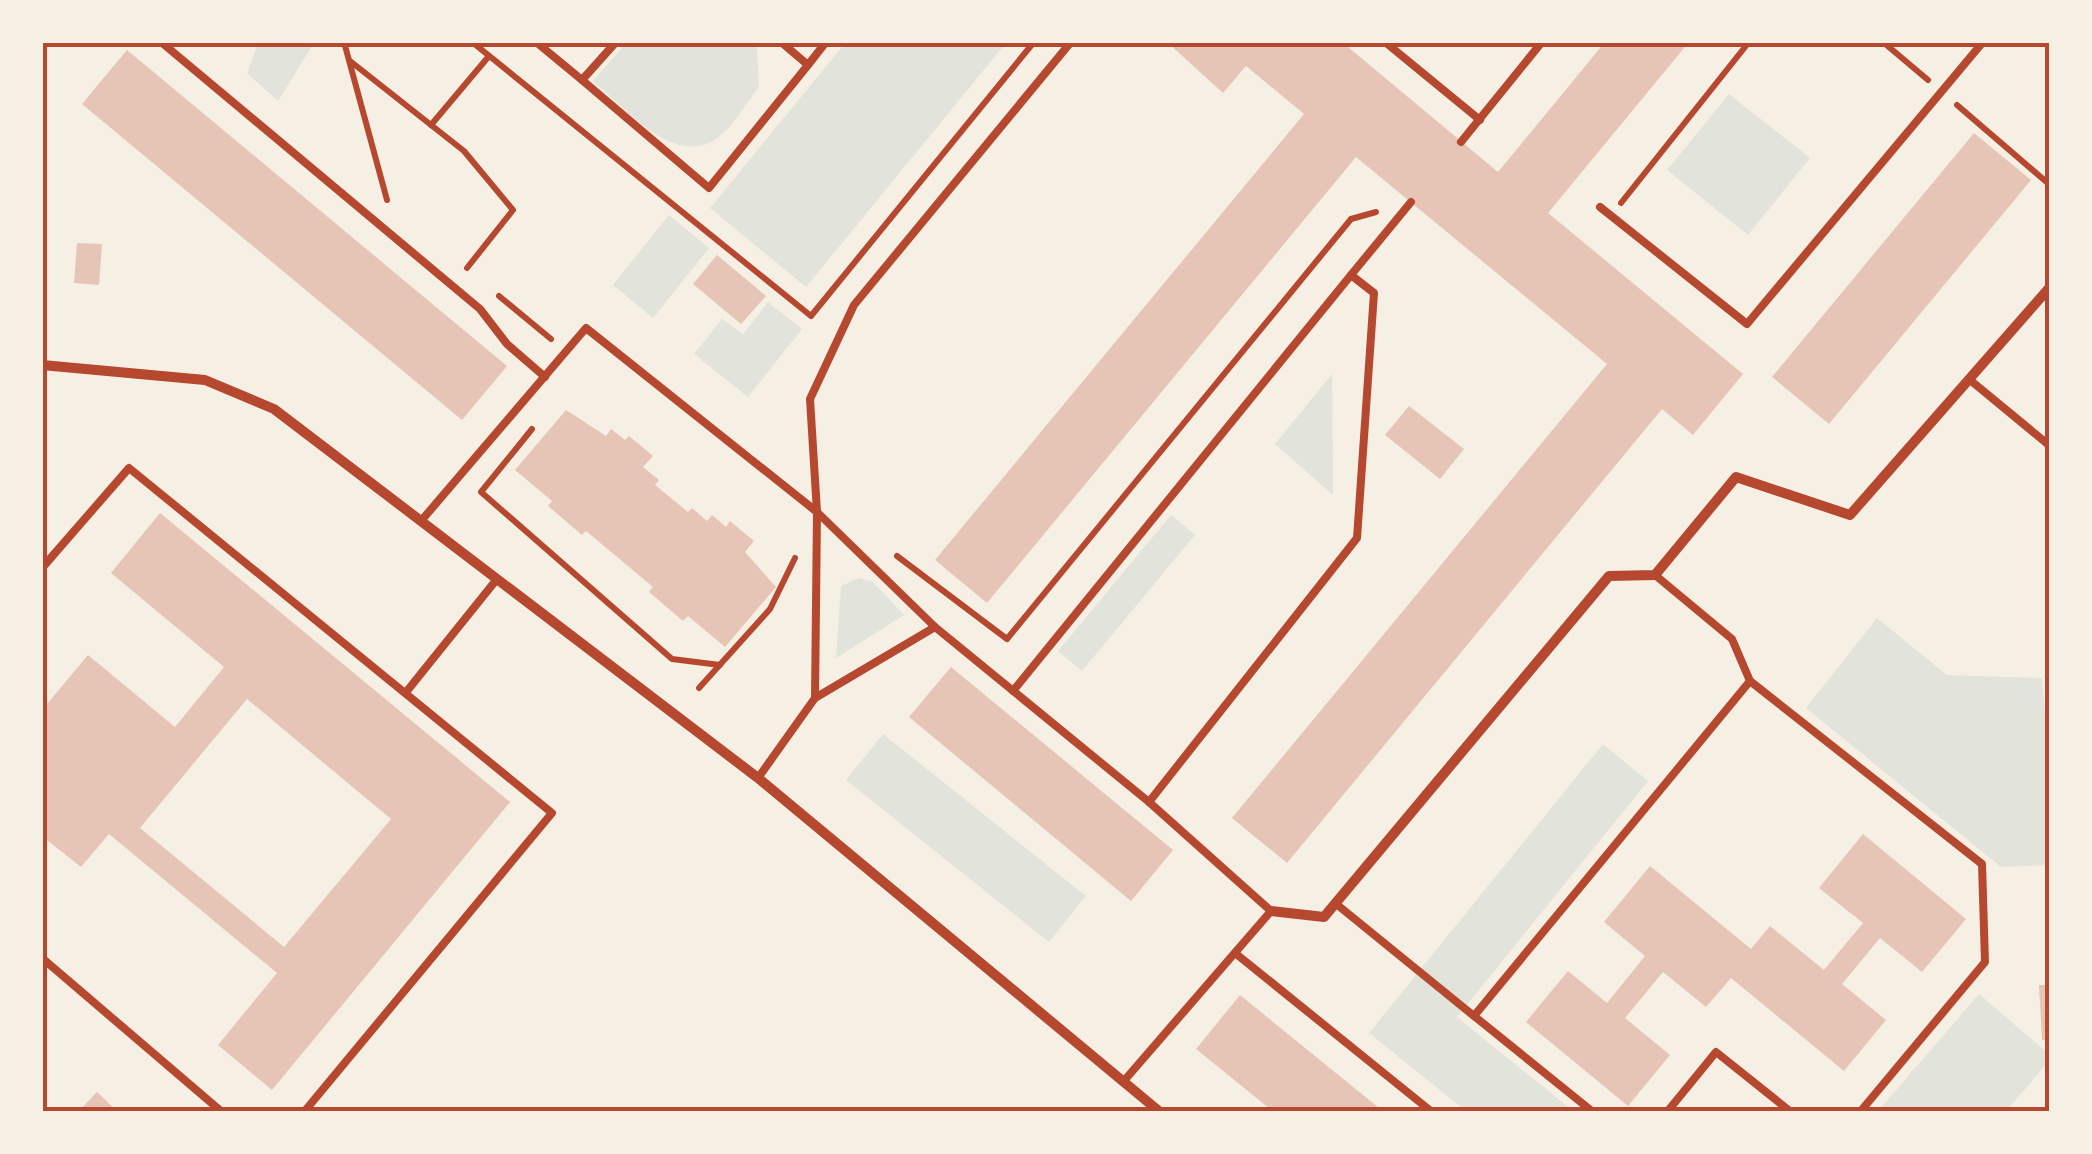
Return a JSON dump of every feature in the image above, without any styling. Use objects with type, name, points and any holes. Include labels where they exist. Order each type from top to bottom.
[{"type":"street","points":[[1271,911],[1324,918],[1609,576],[1655,575],[1736,476],[1850,515],[2050,287]]},
{"type":"street","points":[[42,365],[205,380],[274,409],[758,778],[1160,1112]]},
{"type":"lane","points":[[162,42],[480,309],[507,344],[545,377]]},
{"type":"lane","points":[[536,42],[710,188],[826,42]]},
{"type":"lane","points":[[582,80],[616,42]]},
{"type":"lane","points":[[781,42],[808,65]]},
{"type":"lane","points":[[815,698],[817,512],[810,398],[854,305],[1071,42]]},
{"type":"lane","points":[[1385,42],[1480,120]]},
{"type":"lane","points":[[1462,142],[1542,42]]},
{"type":"lane","points":[[1600,207],[1747,324],[1944,94],[1983,42]]},
{"type":"lane","points":[[1012,690],[1411,202]]},
{"type":"lane","points":[[1149,802],[1357,538],[1374,293],[1351,274]]},
{"type":"lane","points":[[421,521],[586,328],[817,512],[935,628],[1149,802],[1271,911],[1123,1082]]},
{"type":"lane","points":[[1970,380],[2050,446]]},
{"type":"lane","points":[[42,568],[129,468],[552,812],[304,1112]]},
{"type":"lane","points":[[1655,575],[1732,639],[1750,681],[1982,864],[1985,962],[1860,1112]]},
{"type":"lane","points":[[407,692],[497,579]]},
{"type":"lane","points":[[758,778],[815,698],[935,628]]},
{"type":"lane","points":[[1474,1016],[1750,681]]},
{"type":"lane","points":[[1335,904],[1593,1112]]},
{"type":"lane","points":[[1235,953],[1432,1112]]},
{"type":"lane","points":[[42,958],[222,1112]]},
{"type":"lane","points":[[1667,1112],[1716,1052],[1791,1112]]},
{"type":"path","points":[[472,42],[812,316],[1034,42]]},
{"type":"path","points":[[1611,215],[1749,42]]},
{"type":"path","points":[[1884,42],[2050,184]]},
{"type":"path","points":[[431,126],[488,56]]},
{"type":"path","points":[[349,60],[464,151],[513,210],[467,268]]},
{"type":"path","points":[[883,545],[1006,640],[1351,220],[1411,202]]},
{"type":"path","points":[[699,688],[770,609],[817,512]]},
{"type":"shaded area","points":[[846,42],[1006,43],[806,287],[710,208]]},
{"type":"shaded area","points":[[258,43],[314,43],[278,101],[247,73]]},
{"type":"shaded area","points":[[626,43],[751,43],[757,48],[759,87],[719,137],[697,146],[680,145],[648,129],[593,81]]},
{"type":"shaded area","points":[[1729,94],[1810,158],[1748,235],[1667,170]]},
{"type":"shaded area","points":[[669,215],[709,248],[653,318],[613,285]]},
{"type":"shaded area","points":[[768,302],[802,329],[748,397],[694,354],[722,319],[743,334]]},
{"type":"shaded area","points":[[1332,374],[1333,495],[1275,444]]},
{"type":"shaded area","points":[[1171,515],[1195,535],[1082,671],[1058,651]]},
{"type":"shaded area","points":[[859,578],[873,582],[904,615],[836,658],[841,586]]},
{"type":"shaded area","points":[[1877,618],[1947,675],[2042,678],[2050,768],[2049,865],[2001,867],[1806,708]]},
{"type":"shaded area","points":[[883,734],[1086,896],[1049,942],[846,780]]},
{"type":"shaded area","points":[[1603,744],[1648,781],[1457,1017],[1573,1111],[1466,1111],[1369,1033]]},
{"type":"shaded area","points":[[1979,994],[2049,1054],[2049,1061],[2006,1111],[1878,1111]]},
{"type":"building","points":[[1167,42],[1342,42],[1498,172],[1605,42],[1689,42],[1548,213],[1743,374],[1693,435],[1662,409],[1287,863],[1232,818],[1607,364],[1356,157],[987,603],[935,560],[1304,114],[1246,66],[1223,93]]},
{"type":"building","points":[[127,50],[507,366],[462,420],[82,104]]},
{"type":"building","points":[[1974,133],[2031,180],[1829,424],[1772,377]]},
{"type":"building","points":[[77,243],[102,244],[99,285],[74,283]]},
{"type":"building","points":[[717,255],[766,296],[741,324],[693,284]]},
{"type":"building","points":[[1409,406],[1464,449],[1440,479],[1385,435]]},
{"type":"building","points":[[566,410],[606,436],[611,429],[625,440],[629,436],[653,456],[643,467],[659,480],[655,485],[688,512],[692,508],[707,521],[712,515],[726,527],[730,521],[754,541],[745,552],[776,587],[725,647],[688,616],[683,621],[649,592],[653,587],[586,531],[582,535],[548,506],[552,501],[515,470]]},
{"type":"building","points":[[160,513],[510,802],[272,1090],[218,1045],[277,973],[109,834],[81,867],[42,836],[42,710],[88,655],[175,727],[224,667],[111,573]],"holes":[[[247,699],[391,819],[284,947],[140,828]]]},
{"type":"building","points":[[951,667],[1173,850],[1131,901],[909,717]]},
{"type":"building","points":[[1863,834],[1966,919],[1922,972],[1880,938],[1842,984],[1886,1020],[1844,1071],[1731,978],[1706,1007],[1663,972],[1625,1018],[1670,1055],[1628,1106],[1526,1022],[1568,971],[1607,1003],[1645,956],[1604,922],[1650,866],[1751,949],[1770,926],[1824,970],[1863,923],[1819,888]]},
{"type":"building","points":[[2039,985],[2050,985],[2050,1040],[2042,1040]]},
{"type":"building","points":[[1240,995],[1384,1112],[1274,1112],[1196,1049]]},
{"type":"building","points":[[97,1092],[118,1112],[78,1112]]}]
